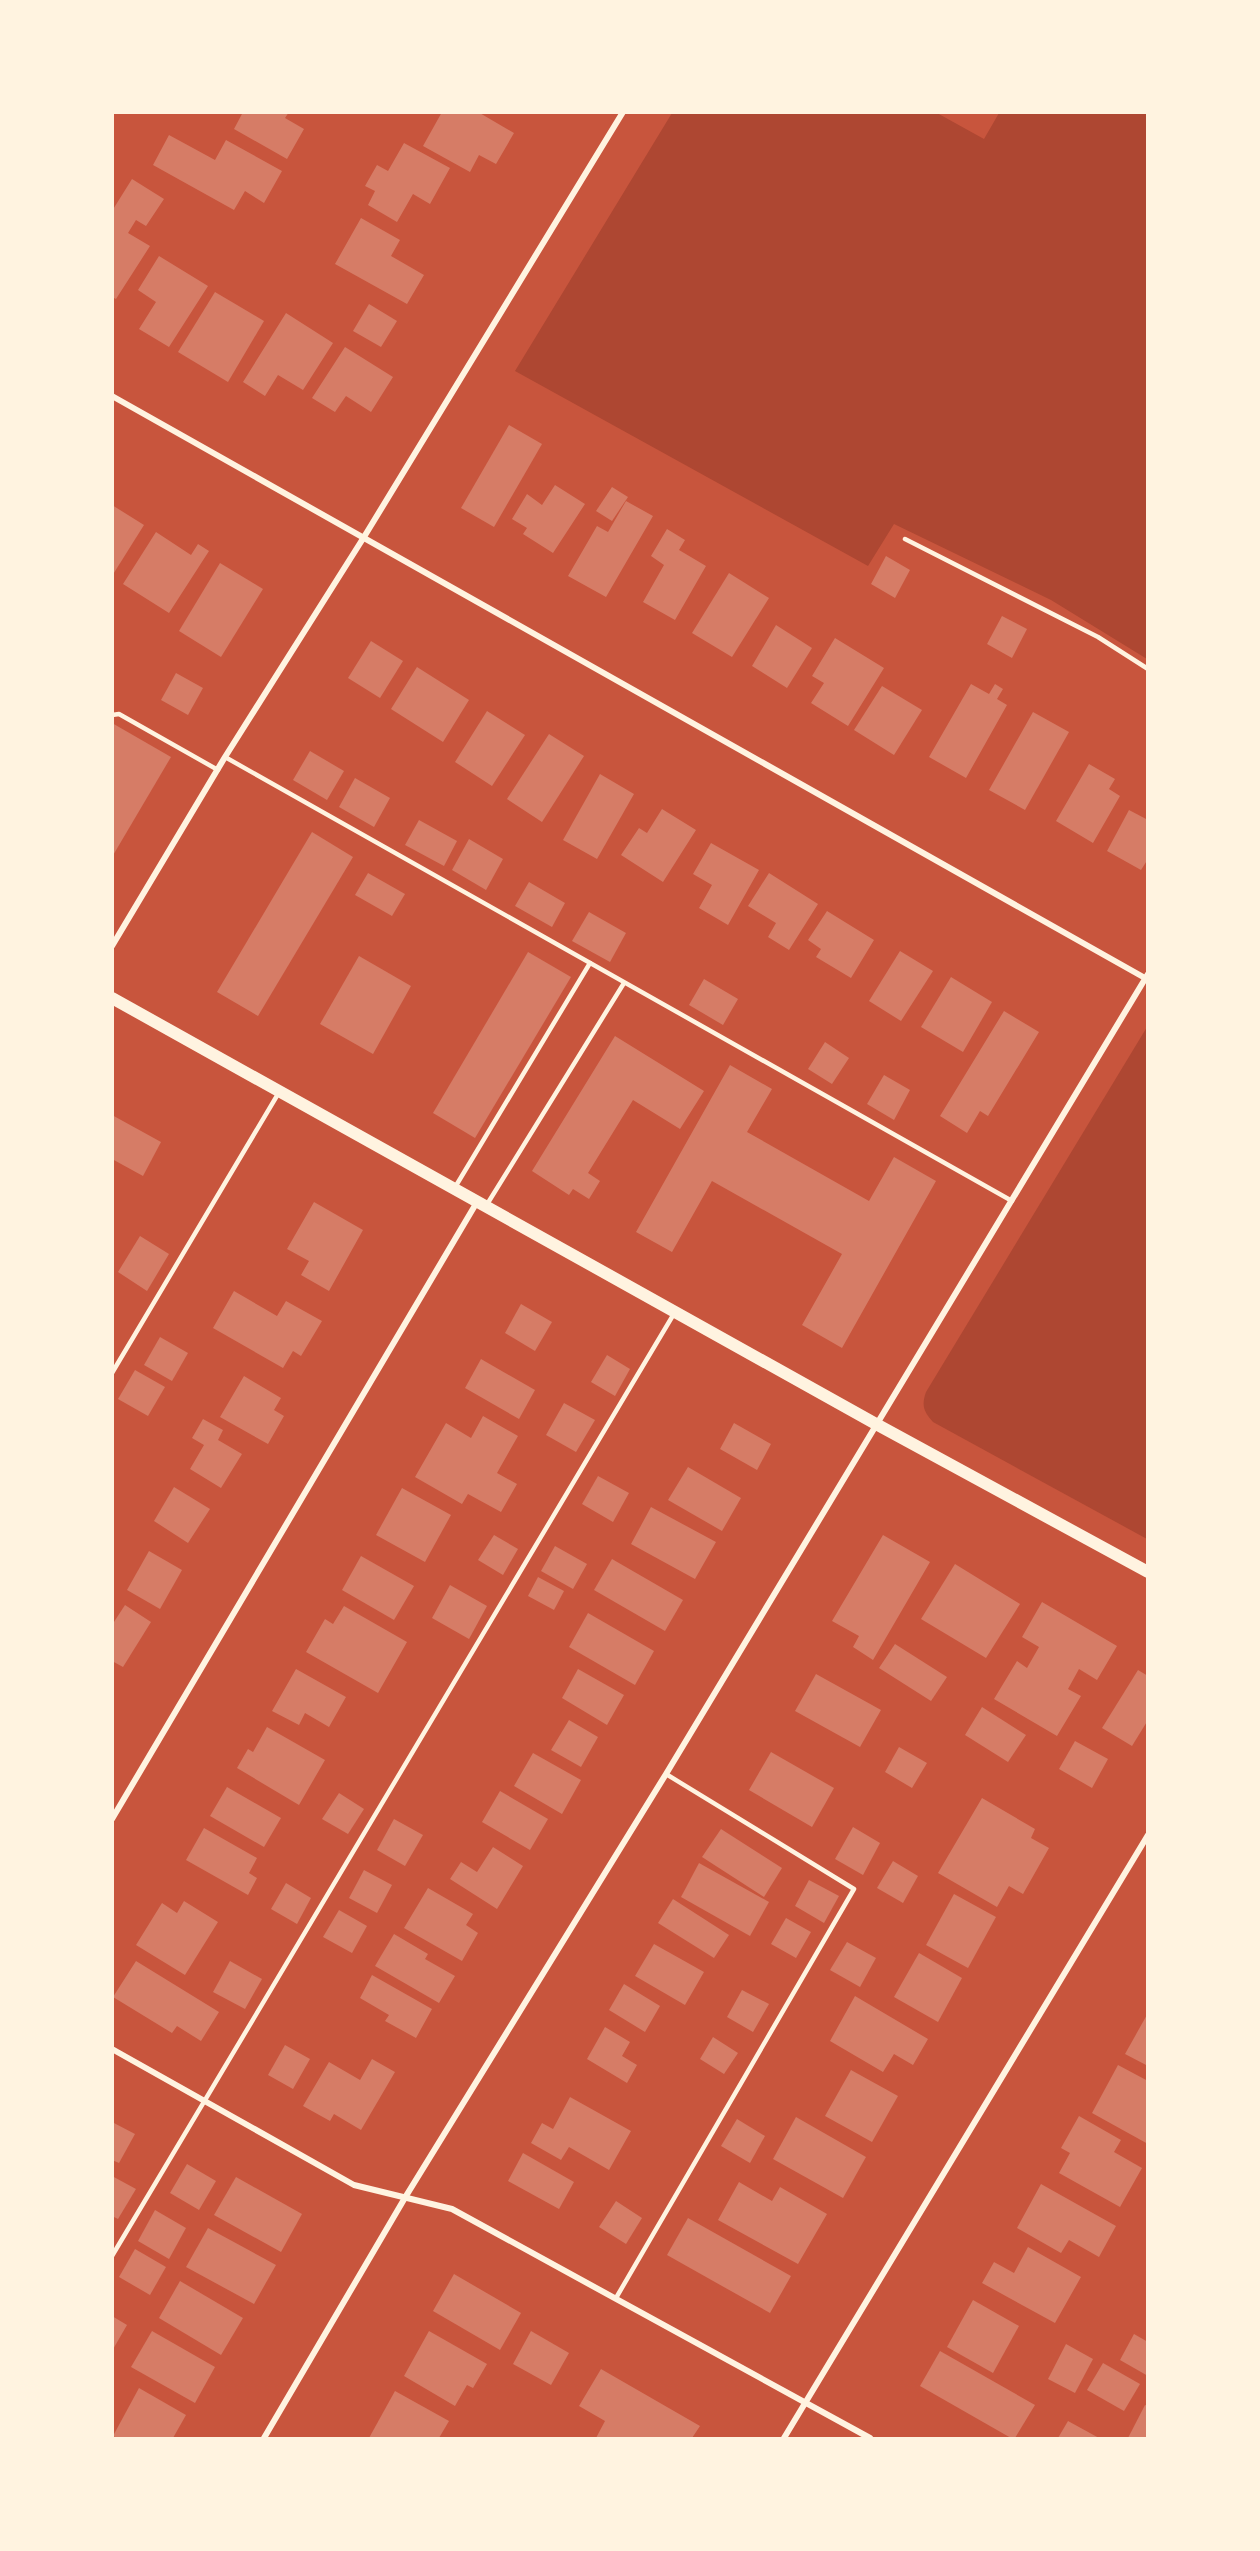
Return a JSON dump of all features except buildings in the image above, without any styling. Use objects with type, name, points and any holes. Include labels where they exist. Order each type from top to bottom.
[{"type":"main road","points":[[112,998],[876,1424],[1148,1572]]},
{"type":"street","points":[[112,946],[225,757],[364,537],[623,112]]},
{"type":"street","points":[[112,396],[1146,976],[666,1774],[406,2196],[264,2439]]},
{"type":"street","points":[[112,1819],[482,1204]]},
{"type":"street","points":[[784,2439],[1148,1835]]},
{"type":"street","points":[[112,2049],[354,2185],[452,2209],[870,2439]]},
{"type":"lane","points":[[905,539],[1098,637],[1148,669]]},
{"type":"lane","points":[[112,715],[119,714],[218,770]]},
{"type":"lane","points":[[225,757],[1012,1201]]},
{"type":"lane","points":[[454,1189],[590,963]]},
{"type":"lane","points":[[482,1204],[624,983]]},
{"type":"lane","points":[[112,1373],[280,1091]]},
{"type":"lane","points":[[112,2256],[206,2102],[675,1312]]},
{"type":"lane","points":[[616,2298],[854,1889],[666,1774]]},
{"type":"shaded area","points":[[672,113],[937,113],[984,139],[999,113],[1147,113],[1147,659],[1051,600],[894,524],[868,566],[515,371]]},
{"type":"shaded area","points":[[1147,1027],[1147,1539],[933,1422],[926,1412],[924,1401],[926,1392]]}]
